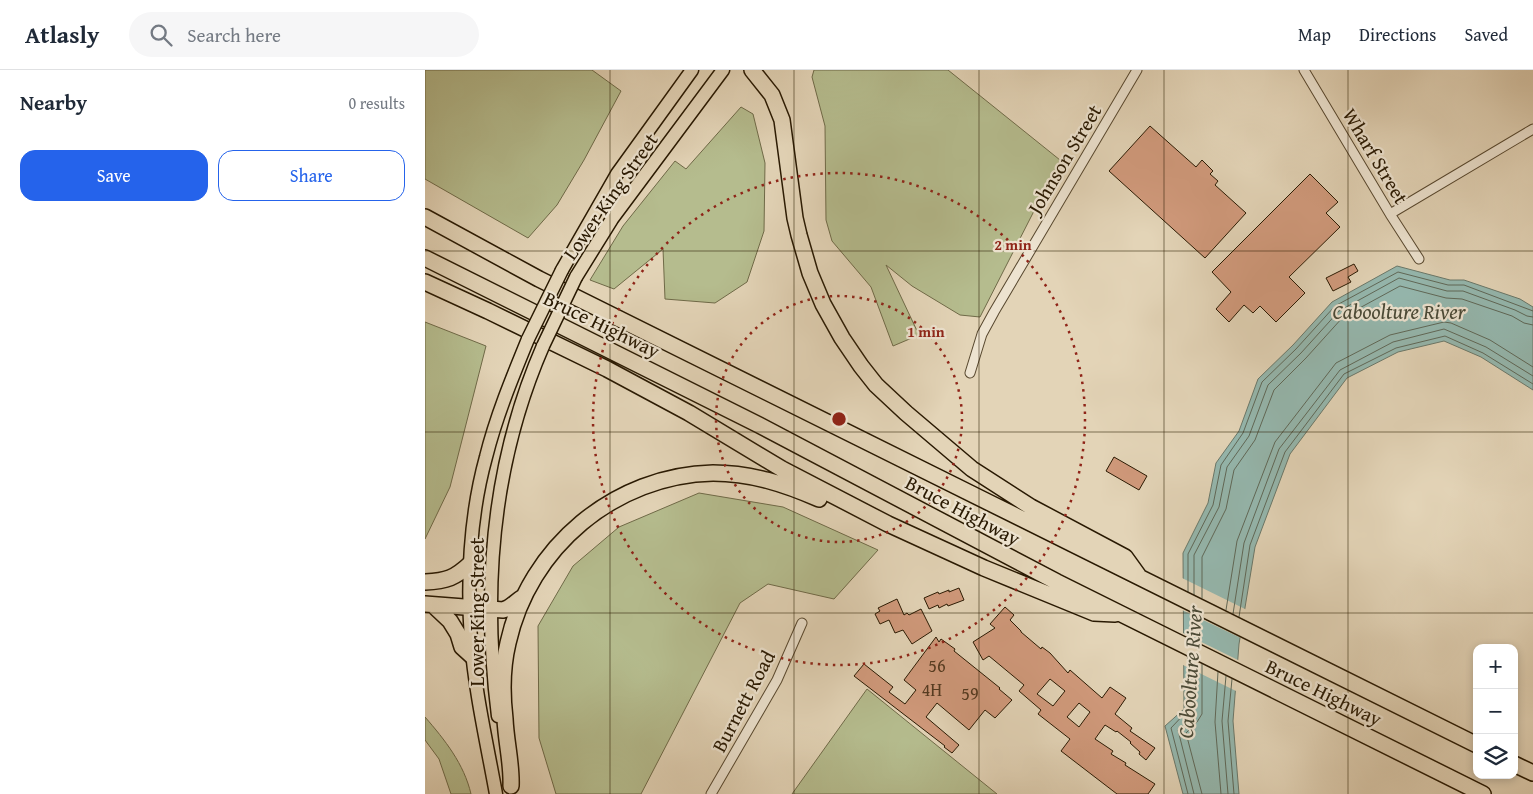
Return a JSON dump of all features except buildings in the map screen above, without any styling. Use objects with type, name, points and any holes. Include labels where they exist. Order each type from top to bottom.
[{"type":"highway","points":[[759,73],[782,120],[794,211],[810,272],[827,312],[861,366],[876,384],[906,413],[972,469],[1031,507],[1125,558],[1139,576]]},
{"type":"highway","name":"Bruce Highway","points":[[425,217],[539,279],[1473,743]]},
{"type":"highway","name":"Bruce Highway","points":[[425,258],[759,425],[1121,614],[1483,794]]},
{"type":"highway","points":[[425,282],[557,343],[615,373],[689,413],[782,469],[849,506],[943,550],[1094,613],[1121,614]]},
{"type":"highway","points":[[512,790],[512,772],[505,719],[505,664],[511,629],[524,596],[540,568],[585,519],[623,495],[653,483],[714,473],[749,476],[789,487],[830,504],[849,506]]},
{"type":"highway","points":[[425,582],[454,578],[471,563]]},
{"type":"highway","points":[[429,605],[491,610],[508,609],[524,596]]},
{"type":"highway","points":[[429,605],[452,624],[462,646],[473,657]]},
{"type":"highway","points":[[1518,766],[1533,773]]},
{"type":"main road","name":"Lower King Street","points":[[497,794],[473,657],[470,608],[471,563],[475,520],[485,457],[528,339],[562,270],[617,174],[692,70]]},
{"type":"main road","name":"Lower King Street","points":[[512,790],[506,772],[497,711],[491,579],[495,525],[507,455],[520,407],[543,346],[576,277],[612,219],[723,70]]},
{"type":"street","name":"Johnson Street","points":[[970,373],[982,334],[994,312],[1137,70]]},
{"type":"street","name":"Wharf Street","points":[[1304,70],[1419,259]]},
{"type":"street","points":[[1390,214],[1533,129]]},
{"type":"street","name":"Burnett Road","points":[[711,794],[777,680],[802,623]]},
{"type":"green space","points":[[425,70],[592,70],[621,91],[584,160],[557,205],[528,238],[425,179]]},
{"type":"green space","points":[[814,70],[948,70],[1060,160],[980,317],[960,315],[912,286],[886,265],[919,335],[893,346],[871,287],[832,241],[826,220],[825,126],[812,77]]},
{"type":"green space","points":[[741,107],[753,114],[765,163],[764,231],[747,282],[715,303],[665,299],[663,249],[614,289],[590,280],[623,226],[675,161],[686,169]]},
{"type":"green space","points":[[425,322],[486,346],[450,487],[425,539]]},
{"type":"green space","points":[[699,493],[783,507],[878,550],[834,599],[768,584],[740,603],[641,794],[556,794],[539,738],[538,626],[573,566],[619,527]]},
{"type":"green space","points":[[867,689],[997,794],[792,794]]},
{"type":"green space","points":[[425,717],[459,763],[471,794],[451,794],[439,759],[425,740]]},
{"type":"water","name":"Caboolture River","points":[[1397,266],[1450,280],[1464,280],[1520,299],[1533,307],[1533,390],[1481,357],[1444,341],[1398,352],[1347,378],[1290,454],[1255,547],[1239,644],[1233,721],[1239,794],[1183,794],[1165,726],[1184,709],[1183,553],[1208,503],[1216,463],[1239,431],[1258,379],[1293,345],[1332,302]]},
{"type":"pier","points":[[1180,577],[1247,610],[1243,639],[1180,609]]},
{"type":"pier","points":[[1181,632],[1240,661],[1238,692],[1181,664]]}]
